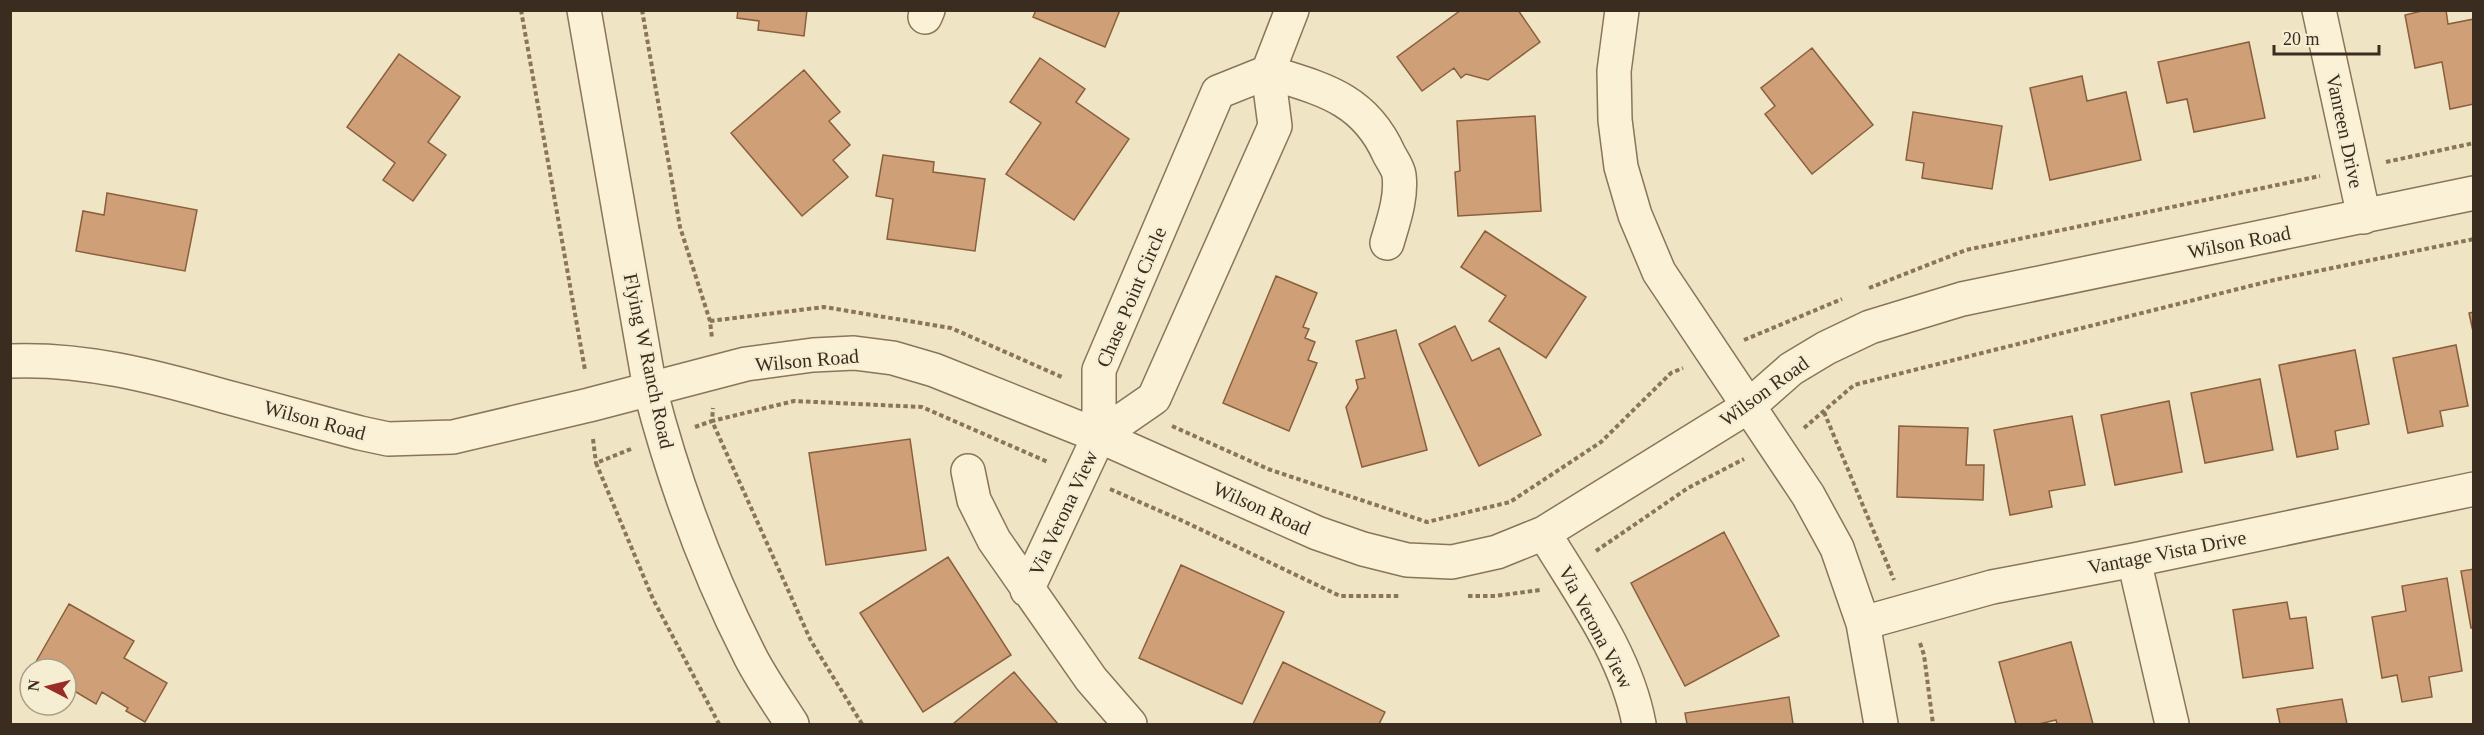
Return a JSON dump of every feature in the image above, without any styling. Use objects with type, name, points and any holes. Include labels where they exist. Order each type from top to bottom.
[{"type":"street","name":"Flying W Ranch Road","points":[[584,10],[650,389],[683,502],[718,588],[752,659],[792,724]]},
{"type":"street","points":[[1099,436],[1154,398],[1275,126],[1268,72],[1292,10]]},
{"type":"street","points":[[1622,10],[1614,70],[1615,120],[1621,167],[1635,214],[1659,272],[1808,495],[1836,548],[1863,623],[1881,724]]},
{"type":"street","name":"Vanreen Drive","points":[[2319,10],[2364,217]]},
{"type":"street","points":[[1268,72],[1328,90],[1362,113],[1385,144],[1399,174],[1398,204],[1387,243]]},
{"type":"street","name":"Chase Point Circle","points":[[1099,436],[1099,370],[1218,92],[1268,72]]},
{"type":"street","name":"Wilson Road","points":[[10,361],[73,363],[155,377],[388,439],[453,437],[589,405],[746,364],[813,355],[854,353],[893,358],[934,370],[1099,436],[1317,533],[1363,549],[1407,560],[1452,562],[1497,552],[1544,533],[1749,406],[1791,369],[1826,348],[1870,327],[1962,298],[2474,193]]},
{"type":"street","name":"Via Verona View","points":[[1027,590],[1099,436]]},
{"type":"street","name":"Via Verona View","points":[[969,471],[974,500],[994,540],[1091,680],[1130,724]]},
{"type":"street","name":"Vantage Vista Drive","points":[[1863,623],[1992,587],[2134,560],[2474,489]]},
{"type":"street","name":"Via Verona View","points":[[1544,533],[1613,649],[1633,695],[1639,724]]},
{"type":"street","points":[[2134,560],[2172,724]]},
{"type":"path","points":[[521,10],[580,335],[596,463]]},
{"type":"path","points":[[1860,292],[1966,250],[2474,142]]},
{"type":"path","points":[[1460,596],[1495,597],[1537,592],[1688,488],[1808,426],[1854,385],[2274,280],[2474,239]]},
{"type":"path","points":[[1136,410],[1268,469],[1427,522],[1510,502],[1601,442],[1671,373],[1849,296]]},
{"type":"path","points":[[710,321],[824,307],[951,328],[1099,393]]},
{"type":"path","points":[[862,724],[811,641],[712,421],[794,401],[922,407],[1183,521],[1340,596],[1412,596]]},
{"type":"path","points":[[1824,412],[1924,655],[1933,724]]},
{"type":"building","points":[[738,10],[807,10],[804,36],[758,30],[759,21],[737,18]]},
{"type":"building","points":[[1036,10],[1120,10],[1105,47],[1033,17]]},
{"type":"building","points":[[1461,10],[1518,10],[1540,42],[1488,80],[1466,74],[1461,78],[1454,68],[1422,91],[1397,57]]},
{"type":"building","points":[[2426,10],[2446,10],[2448,24],[2474,19],[2474,104],[2450,109],[2442,62],[2415,68],[2405,15]]},
{"type":"building","points":[[2249,42],[2265,118],[2194,132],[2187,99],[2167,103],[2158,62]]},
{"type":"building","points":[[1812,48],[1873,125],[1812,174],[1765,114],[1775,106],[1761,88]]},
{"type":"building","points":[[399,54],[460,97],[428,142],[446,155],[413,201],[383,180],[395,163],[347,127]]},
{"type":"building","points":[[1040,58],[1085,89],[1076,102],[1129,139],[1074,220],[1006,174],[1041,123],[1010,102]]},
{"type":"building","points":[[804,70],[840,112],[829,121],[850,145],[833,160],[848,177],[802,216],[731,133]]},
{"type":"building","points":[[2082,76],[2087,101],[2126,92],[2141,160],[2050,180],[2030,88]]},
{"type":"building","points":[[1913,112],[2002,126],[1992,189],[1922,178],[1924,163],[1906,160]]},
{"type":"building","points":[[1535,116],[1541,211],[1458,216],[1455,172],[1460,171],[1457,121]]},
{"type":"building","points":[[883,155],[934,162],[933,172],[985,179],[975,251],[887,239],[893,199],[876,196]]},
{"type":"building","points":[[107,193],[197,210],[185,271],[76,251],[83,211],[104,215]]},
{"type":"building","points":[[1485,231],[1586,297],[1546,358],[1489,321],[1506,296],[1461,267]]},
{"type":"building","points":[[1276,276],[1317,293],[1303,327],[1309,329],[1305,338],[1315,342],[1308,360],[1317,363],[1289,431],[1223,403]]},
{"type":"building","points":[[2474,312],[2474,336],[2469,313]]},
{"type":"building","points":[[1455,326],[1472,361],[1499,348],[1541,435],[1479,466],[1419,344]]},
{"type":"building","points":[[1396,330],[1427,450],[1362,467],[1346,407],[1358,388],[1356,380],[1365,378],[1356,341]]},
{"type":"building","points":[[2456,345],[2468,406],[2440,411],[2443,426],[2408,433],[2393,358]]},
{"type":"building","points":[[2355,350],[2369,424],[2335,431],[2338,449],[2297,457],[2279,365]]},
{"type":"building","points":[[2260,379],[2273,450],[2205,463],[2191,393]]},
{"type":"building","points":[[2169,401],[2182,472],[2115,485],[2101,415]]},
{"type":"building","points":[[2072,416],[2085,485],[2049,491],[2052,507],[2010,515],[1994,430]]},
{"type":"building","points":[[1899,426],[1968,428],[1966,465],[1984,465],[1983,500],[1897,497]]},
{"type":"building","points":[[910,439],[926,550],[826,565],[809,453]]},
{"type":"building","points":[[1724,532],[1779,636],[1685,686],[1631,583]]},
{"type":"building","points":[[948,557],[1011,655],[923,712],[860,613]]},
{"type":"building","points":[[1181,565],[1284,612],[1242,704],[1139,658]]},
{"type":"building","points":[[2474,569],[2474,628],[2471,628],[2461,571]]},
{"type":"building","points":[[2447,578],[2462,671],[2429,677],[2432,697],[2402,702],[2397,675],[2382,678],[2372,617],[2406,611],[2402,586]]},
{"type":"building","points":[[2287,602],[2290,619],[2306,617],[2313,668],[2243,678],[2233,610]]},
{"type":"building","points":[[69,604],[134,641],[124,658],[167,683],[145,722],[126,711],[128,708],[102,692],[96,704],[78,693],[78,657],[39,657]]},
{"type":"building","points":[[2071,642],[2093,724],[2057,724],[2056,720],[2039,724],[2016,724],[1999,662]]},
{"type":"building","points":[[1283,662],[1385,712],[1379,724],[1253,724]]},
{"type":"building","points":[[1014,672],[1058,724],[953,724]]},
{"type":"building","points":[[1789,697],[1793,724],[1687,724],[1685,713]]},
{"type":"building","points":[[2342,699],[2347,724],[2280,724],[2277,709]]}]
